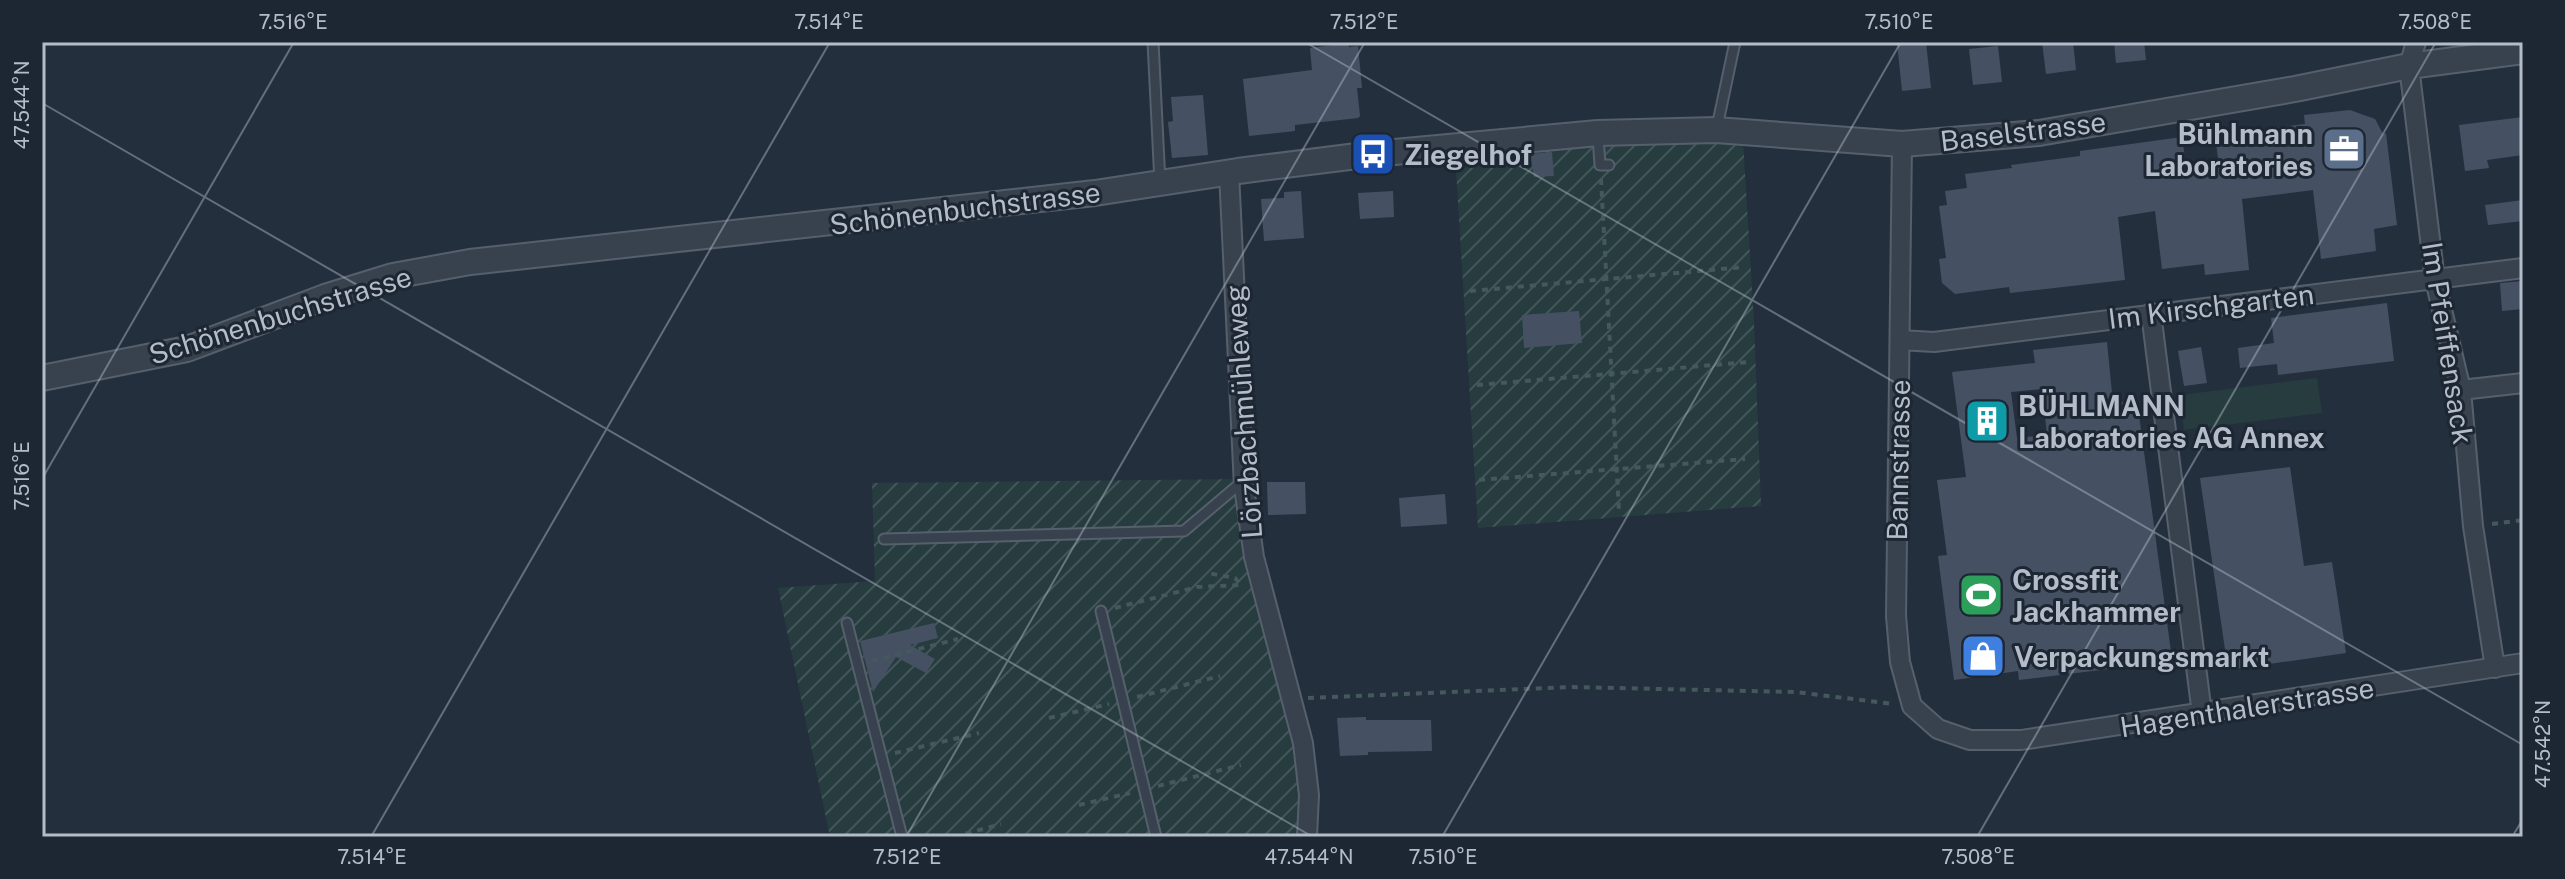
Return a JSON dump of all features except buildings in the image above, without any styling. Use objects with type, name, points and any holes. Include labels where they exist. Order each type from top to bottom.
[{"type":"street","points":[[2409,66],[2416,42]]},
{"type":"street","name":"Baselstrasse","points":[[1902,144],[2039,133],[2409,66],[2523,51]]},
{"type":"street","name":"Im Pfeiffensack","points":[[2409,66],[2435,280],[2461,390],[2473,526],[2495,668]]},
{"type":"street","name":"Schönenbuchstrasse","points":[[42,378],[187,349],[325,297],[380,280],[470,262],[1095,193],[1229,172],[1415,149],[1598,133],[1716,130],[1902,144]]},
{"type":"street","name":"Bannstrasse","points":[[1902,144],[1896,616],[1900,662],[1912,706]]},
{"type":"street","name":"Lörzbachmühleweg","points":[[1229,172],[1244,487],[1254,557],[1303,743],[1309,795],[1307,837]]},
{"type":"street","name":"Im Kirschgarten","points":[[1900,340],[1934,342],[2523,268]]},
{"type":"street","points":[[2151,313],[2202,714]]},
{"type":"street","points":[[2461,390],[2523,383]]},
{"type":"street","name":"Hagenthalerstrasse","points":[[1912,706],[1938,729],[1970,740],[2021,740],[2523,663]]},
{"type":"lane","points":[[1153,42],[1160,183]]},
{"type":"lane","points":[[1716,130],[1735,42]]},
{"type":"lane","points":[[1598,133],[1605,165]]},
{"type":"lane","points":[[884,539],[1184,531],[1236,487],[1244,487]]},
{"type":"lane","points":[[1101,611],[1156,837]]},
{"type":"lane","points":[[847,623],[902,837]]},
{"type":"path","points":[[1605,165],[1606,279],[1619,512]]},
{"type":"path","points":[[1470,291],[1745,267]]},
{"type":"path","points":[[1477,385],[1750,362]]},
{"type":"path","points":[[1479,480],[1745,459]]},
{"type":"path","points":[[2473,526],[2523,520]]},
{"type":"path","points":[[1101,611],[1197,587],[1241,585],[1235,578],[1208,573]]},
{"type":"path","points":[[857,664],[958,639]]},
{"type":"path","points":[[1291,698],[1572,687],[1795,692],[1912,706]]},
{"type":"path","points":[[881,757],[979,733]]},
{"type":"path","points":[[954,837],[1001,824]]},
{"type":"green space","points":[[1724,131],[1743,140],[1761,506],[1478,528],[1455,154]]},
{"type":"green space","points":[[2317,378],[2322,413],[2184,430],[2180,395]]},
{"type":"green space","points":[[1243,479],[1303,770],[1300,837],[830,837],[778,588],[875,581],[872,483]]},
{"type":"place","name":"Bühlmann Laboratories","points":[[2344,149]]},
{"type":"place","name":"Ziegelhof","points":[[1373,154]]},
{"type":"place","name":"BÜHLMANN Laboratories AG Annex","points":[[1987,421]]},
{"type":"place","name":"Crossfit Jackhammer","points":[[1981,595]]},
{"type":"place","name":"Verpackungsmarkt","points":[[1983,656]]}]
